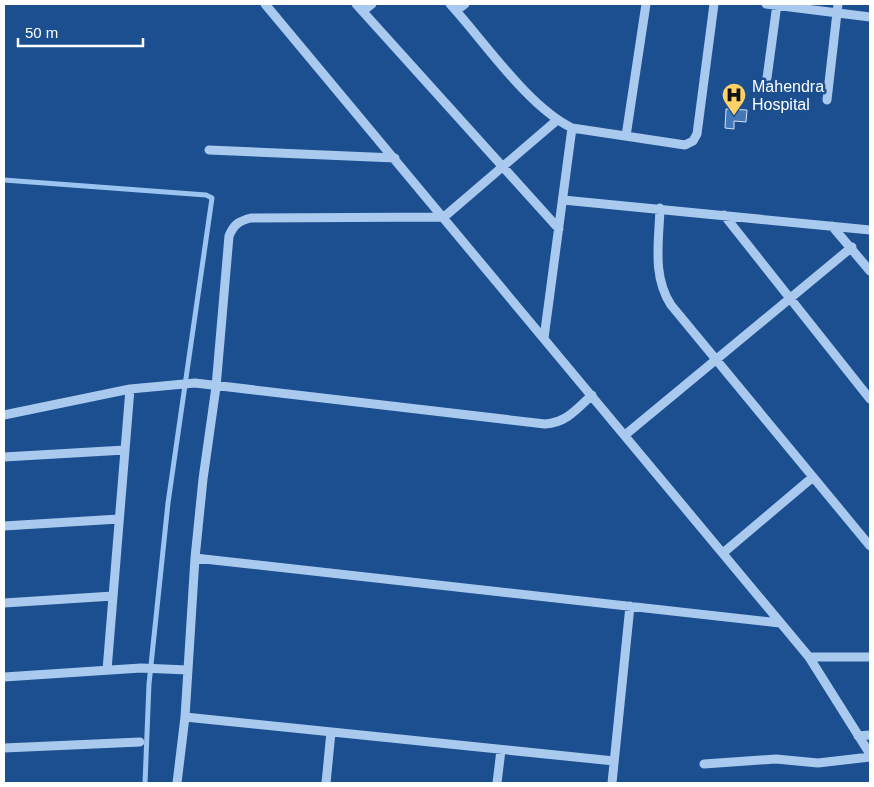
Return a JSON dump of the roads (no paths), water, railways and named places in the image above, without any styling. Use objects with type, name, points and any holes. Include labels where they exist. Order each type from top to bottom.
[{"type":"street","points":[[265,4],[809,657],[870,755],[818,764],[776,758],[704,764]]},
{"type":"street","points":[[356,4],[559,229]]},
{"type":"street","points":[[363,11],[372,4]]},
{"type":"street","points":[[464,4],[453,7],[538,105],[556,120],[572,128],[685,145],[693,142],[697,134],[714,4]]},
{"type":"street","points":[[626,136],[646,4]]},
{"type":"street","points":[[766,4],[838,8],[870,17]]},
{"type":"street","points":[[767,78],[777,4]]},
{"type":"street","points":[[827,100],[838,8]]},
{"type":"street","points":[[177,783],[185,717],[195,558],[203,479],[216,387],[229,236],[232,227],[240,221],[251,218],[444,217],[556,120]]},
{"type":"street","points":[[544,338],[572,128]]},
{"type":"street","points":[[209,150],[395,158]]},
{"type":"street","points":[[563,200],[870,230]]},
{"type":"street","points":[[660,208],[658,276],[662,291],[671,305],[870,546]]},
{"type":"street","points":[[724,215],[870,399]]},
{"type":"street","points":[[832,226],[852,247],[870,271]]},
{"type":"street","points":[[625,435],[790,296],[852,247]]},
{"type":"street","points":[[4,415],[130,389],[195,383],[216,387],[545,424],[556,423],[566,418],[592,395]]},
{"type":"street","points":[[107,670],[130,389]]},
{"type":"street","points":[[4,457],[125,450]]},
{"type":"street","points":[[723,553],[813,477]]},
{"type":"street","points":[[4,526],[119,519]]},
{"type":"street","points":[[195,558],[780,623]]},
{"type":"street","points":[[4,602],[113,596]]},
{"type":"street","points":[[612,783],[630,606]]},
{"type":"street","points":[[809,657],[870,657]]},
{"type":"street","points":[[4,677],[141,668],[188,670]]},
{"type":"street","points":[[185,717],[614,761]]},
{"type":"street","points":[[326,783],[331,732]]},
{"type":"street","points":[[858,736],[870,735]]},
{"type":"street","points":[[4,748],[140,742]]},
{"type":"street","points":[[497,783],[501,750]]},
{"type":"waterway","points":[[4,180],[206,195],[212,198],[168,503],[149,684],[145,783]]},
{"type":"place","name":"Mahendra Hospital","points":[[734,116]]}]
